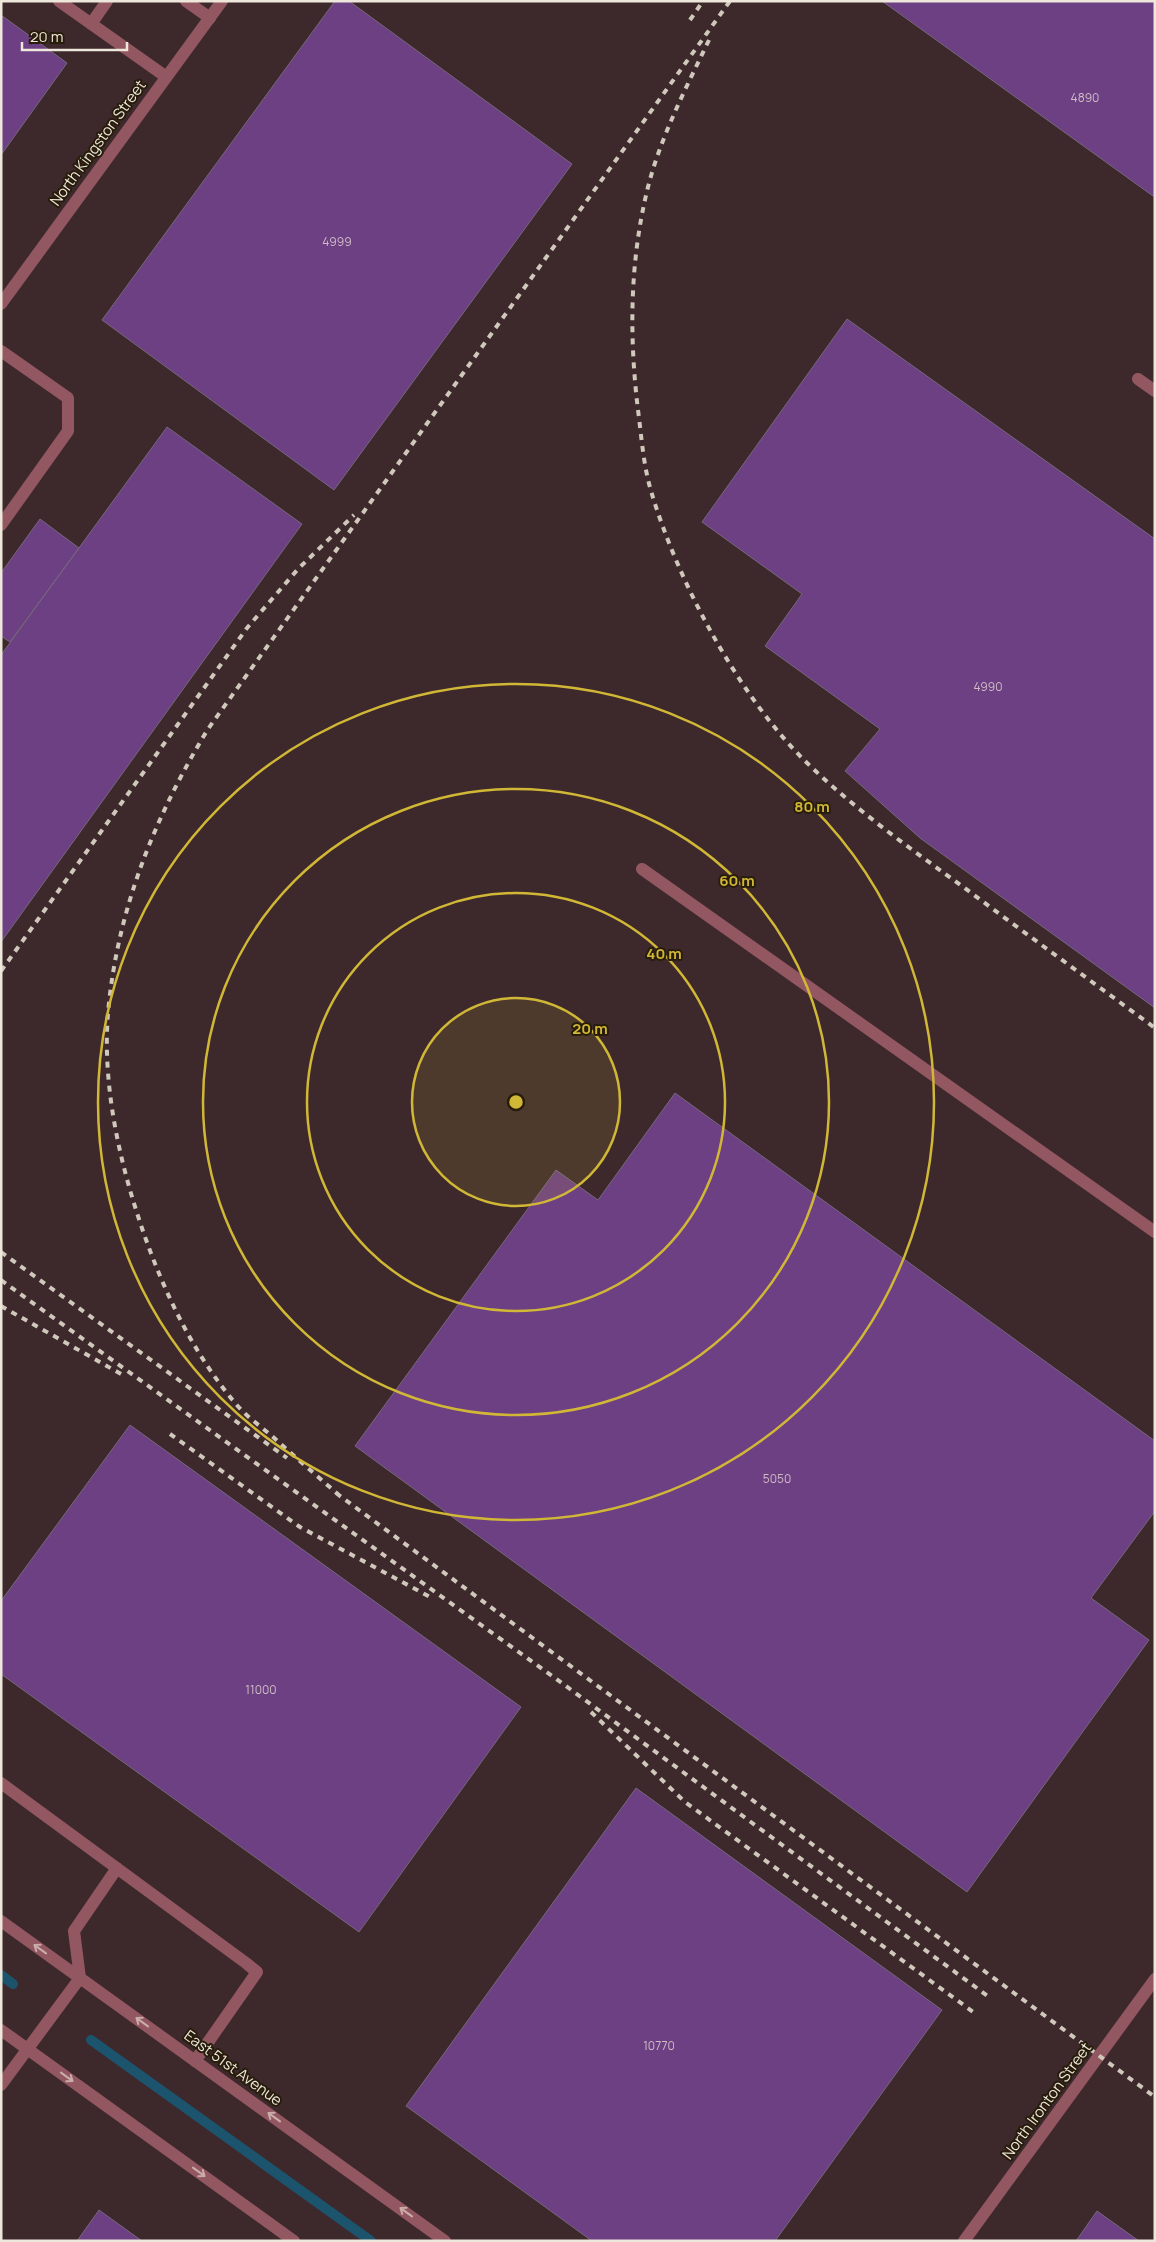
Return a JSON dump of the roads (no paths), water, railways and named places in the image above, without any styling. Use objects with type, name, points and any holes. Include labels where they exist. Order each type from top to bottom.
[{"type":"street","points":[[58,1],[165,76]]},
{"type":"street","points":[[92,24],[107,1]]},
{"type":"street","points":[[186,1],[210,18]]},
{"type":"street","name":"North Kingston Street","points":[[1,304],[165,76],[222,1]]},
{"type":"street","points":[[1,351],[68,398],[68,431],[1,525]]},
{"type":"street","points":[[1138,379],[1155,391]]},
{"type":"street","points":[[642,869],[1155,1232]]},
{"type":"street","points":[[1,1783],[257,1972],[195,2061]]},
{"type":"street","points":[[1,2085],[80,1978],[74,1931],[117,1868]]},
{"type":"street","name":"East 51st Avenue","points":[[1,1921],[445,2241]]},
{"type":"street","name":"North Ironton Street","points":[[964,2241],[1155,1979]]},
{"type":"street","points":[[1,2030],[294,2241]]},
{"type":"waterway","points":[[1,1975],[13,1984]]},
{"type":"waterway","points":[[91,2040],[371,2241]]},
{"type":"railway","points":[[690,20],[703,1]]},
{"type":"railway","points":[[340,1496],[244,1413],[221,1385],[182,1323],[152,1257],[127,1181],[110,1097],[107,1041],[108,1013],[120,937],[130,901],[155,830],[171,796],[208,729],[730,1]]},
{"type":"railway","points":[[709,40],[675,112],[653,168],[642,216],[634,273],[632,331],[636,389],[644,455],[651,491],[677,562],[712,634],[733,669],[779,733],[804,760],[841,794],[881,826],[1155,1028]]},
{"type":"railway","points":[[1,971],[247,628],[298,569],[354,515]]},
{"type":"railway","points":[[1,1252],[287,1458]]},
{"type":"railway","points":[[1,1280],[555,1678],[989,1997]]},
{"type":"railway","points":[[1,1306],[121,1374]]},
{"type":"railway","points":[[170,1434],[300,1527],[432,1598]]},
{"type":"railway","points":[[336,1493],[1155,2097]]},
{"type":"railway","points":[[591,1712],[685,1802],[976,2014]]}]
